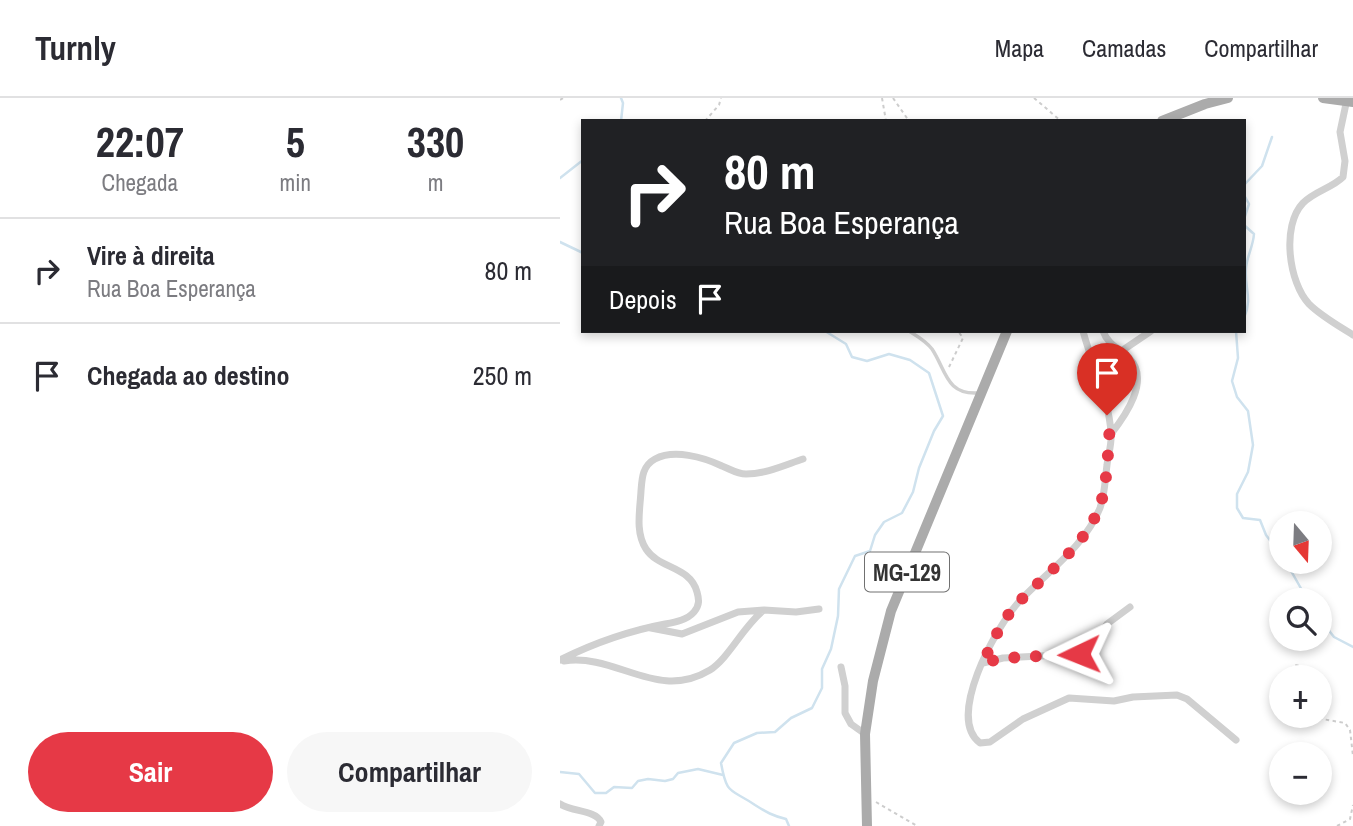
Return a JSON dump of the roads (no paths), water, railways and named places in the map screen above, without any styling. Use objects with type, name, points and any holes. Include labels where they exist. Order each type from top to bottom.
[{"type":"main road","points":[[1165,119],[1205,101],[1228,98]]},
{"type":"main road","points":[[1322,98],[1349,100]]},
{"type":"main road","name":"MG-129","points":[[867,826],[865,734],[873,681],[891,611],[1006,333]]},
{"type":"street","points":[[1349,100],[1340,132],[1345,160],[1343,177],[1318,191],[1299,208],[1294,219],[1290,257],[1296,281],[1310,306],[1353,335]]},
{"type":"street","points":[[1084,333],[1104,398],[1111,434],[1104,493],[1093,521],[1077,544],[1017,604],[1000,629],[970,694],[970,733],[980,743],[990,742],[1023,719],[1064,700],[1085,698],[1114,701],[1133,697],[1177,695],[1186,699],[1236,740]]},
{"type":"street","points":[[1103,333],[1135,367],[1136,388],[1128,409],[1111,434]]},
{"type":"street","points":[[1120,352],[1148,333]]},
{"type":"street","points":[[560,661],[600,640],[677,622],[697,609],[699,600],[696,587],[688,576],[653,558],[640,534],[645,467],[652,460],[664,455],[679,454],[714,463],[736,473],[748,474],[803,459]]},
{"type":"street","points":[[983,663],[1003,658],[1075,654],[1130,607]]},
{"type":"street","points":[[648,627],[682,634],[738,612],[796,612],[819,609]]},
{"type":"street","points":[[560,661],[595,662],[652,680],[684,680],[713,668],[748,625],[764,610]]},
{"type":"street","points":[[841,667],[845,686],[845,713],[851,724],[865,734]]},
{"type":"street","points":[[560,804],[569,810],[593,813],[599,817],[599,826]]},
{"type":"lane","points":[[912,333],[931,347],[951,386],[968,393],[980,393]]},
{"type":"waterway","points":[[621,98],[621,119]]},
{"type":"waterway","points":[[1246,183],[1262,166],[1272,137]]},
{"type":"waterway","points":[[560,178],[581,162]]},
{"type":"waterway","points":[[1246,199],[1249,204],[1246,213]]},
{"type":"waterway","points":[[1246,227],[1254,234],[1246,268]]},
{"type":"waterway","points":[[560,242],[581,252]]},
{"type":"waterway","points":[[1246,268],[1246,275]]},
{"type":"waterway","points":[[1246,275],[1246,313]]},
{"type":"waterway","points":[[789,826],[786,819],[766,812],[731,790],[725,781],[721,763],[734,743],[757,733],[775,732],[791,718],[812,708],[822,688],[822,669],[831,649],[838,616],[839,589],[855,556],[870,551],[875,535],[884,522],[902,513],[913,492],[919,468],[934,431],[943,416],[929,373],[910,360],[889,354],[867,361],[852,357],[846,344],[828,333]]},
{"type":"waterway","points":[[1236,333],[1238,358],[1232,381],[1237,397],[1248,411],[1253,445],[1248,472],[1237,494],[1237,508],[1243,518],[1260,520],[1269,539]]},
{"type":"waterway","points":[[1293,574],[1301,588]]},
{"type":"waterway","points":[[1332,634],[1353,647]]},
{"type":"waterway","points":[[560,772],[579,774],[595,793],[606,793],[614,787],[632,788],[638,781],[648,779],[665,781],[673,779],[678,773],[698,769],[723,775]]}]
